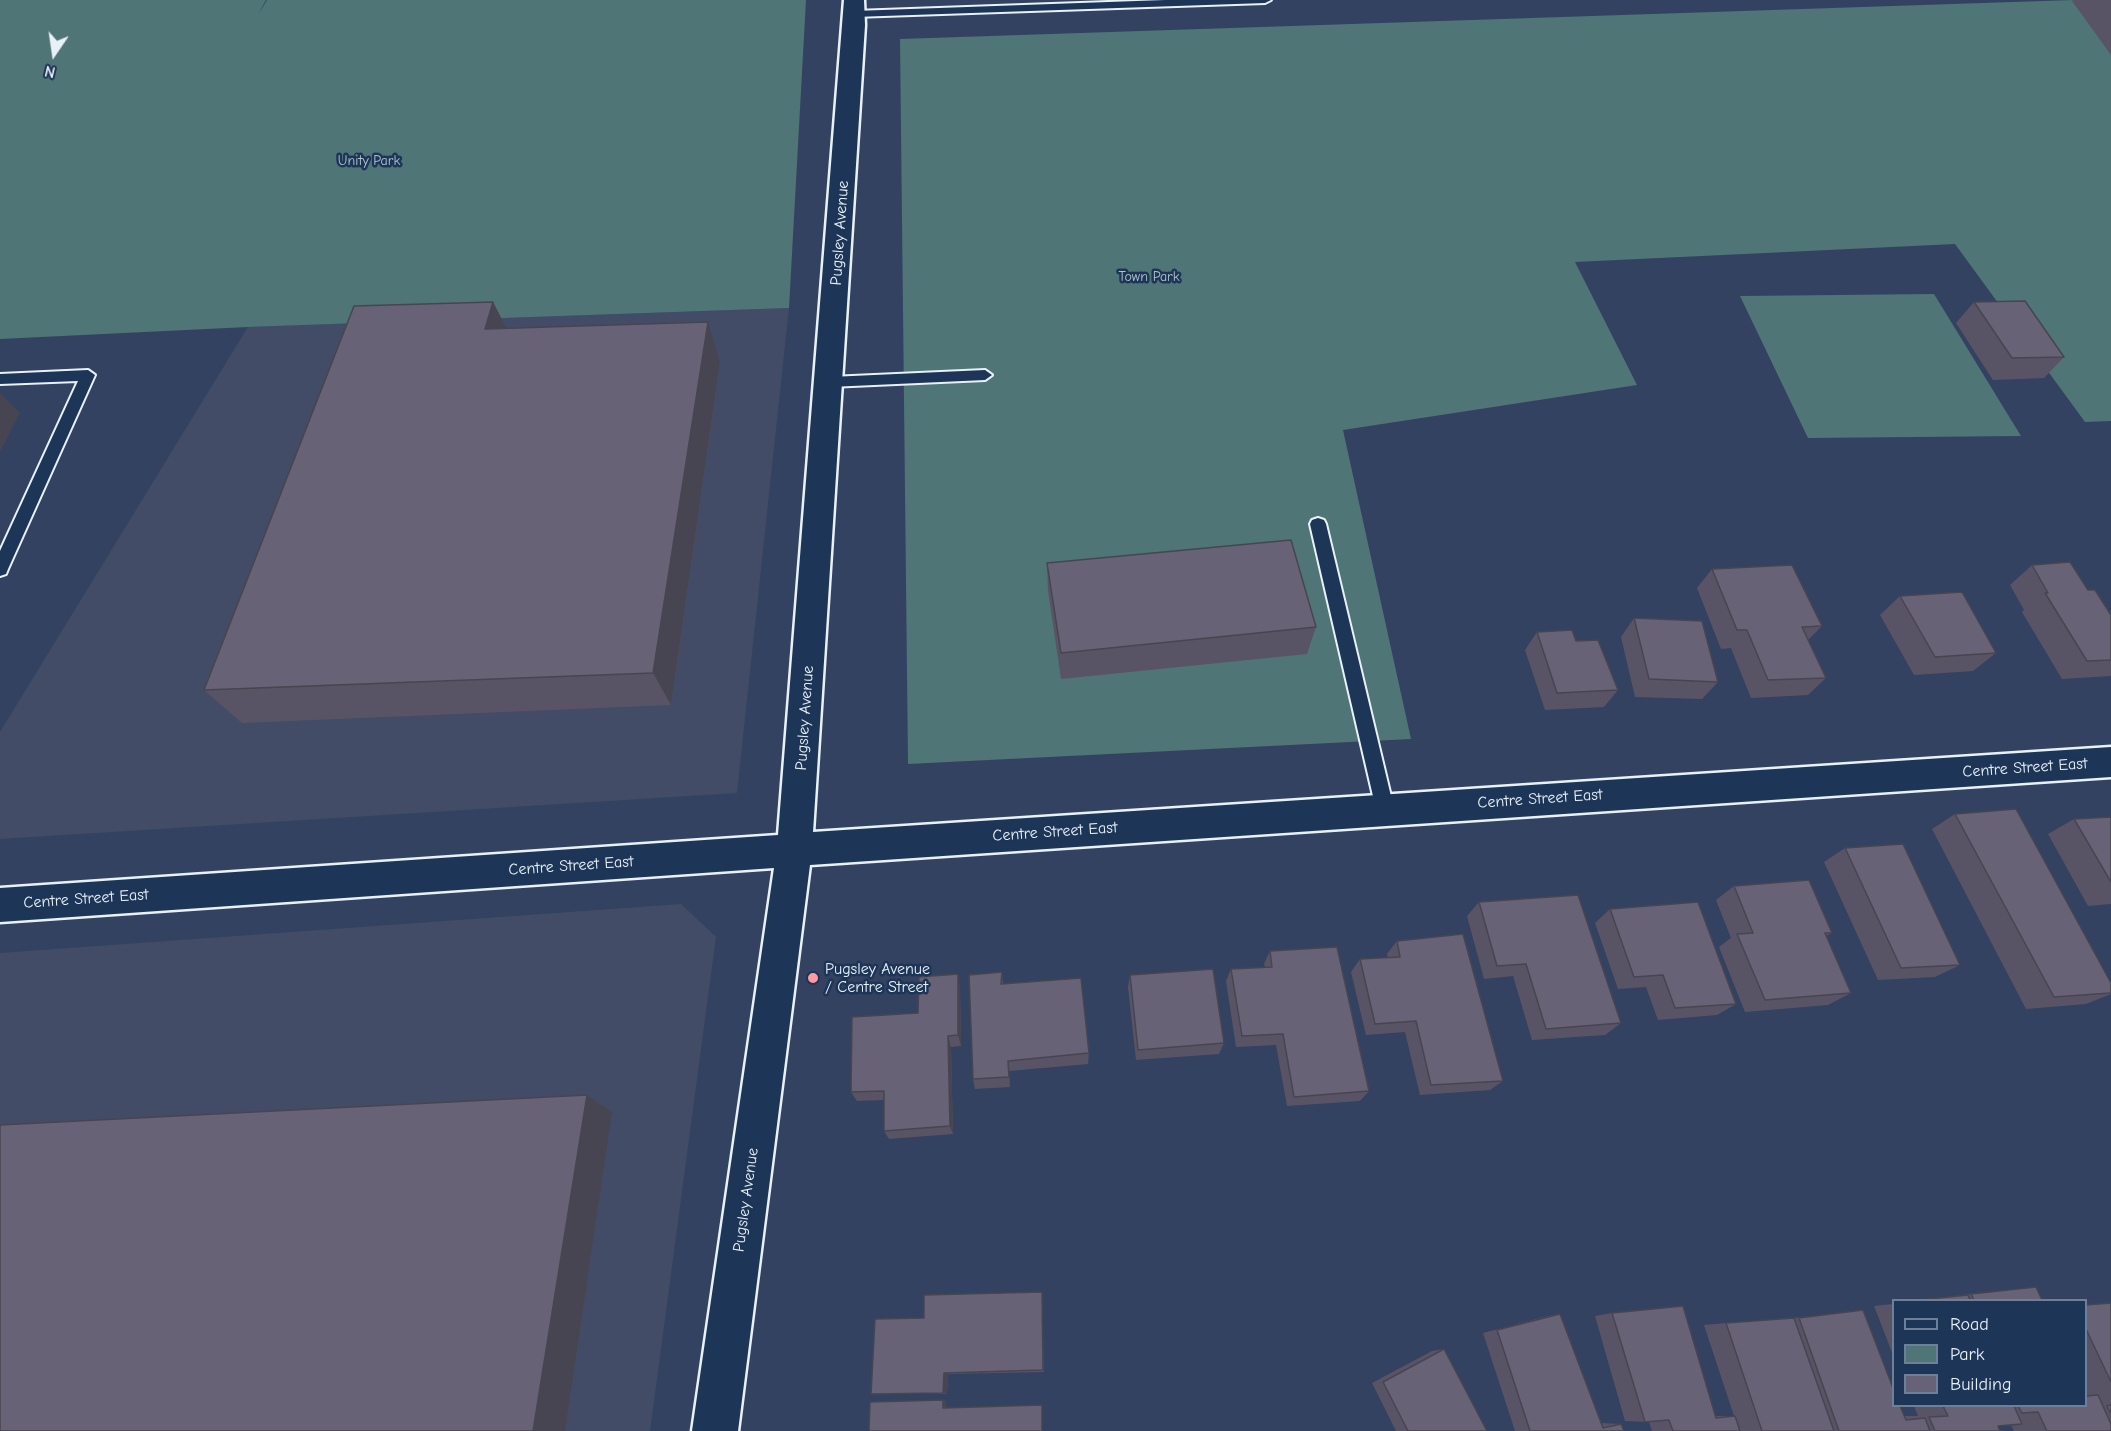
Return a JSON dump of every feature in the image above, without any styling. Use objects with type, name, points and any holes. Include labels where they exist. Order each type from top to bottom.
[{"type":"street","name":"Pugsley Avenue","points":[[714,1431],[794,850],[830,382],[854,7]]},
{"type":"street","name":"Centre Street East","points":[[0,905],[1386,809],[2111,762]]},
{"type":"lane","points":[[854,7],[1265,0]]},
{"type":"lane","points":[[0,379],[88,375],[0,569]]},
{"type":"lane","points":[[830,382],[985,375]]},
{"type":"lane","points":[[1318,524],[1386,809]]},
{"type":"shaded area","points":[[789,308],[737,793],[0,839],[0,732],[248,327]]},
{"type":"shaded area","points":[[681,904],[716,937],[650,1431],[0,1431],[0,953]]},
{"type":"green space","name":"Unity Park","points":[[0,0],[266,0],[258,15],[267,0],[806,0],[789,308],[248,327],[0,339]]},
{"type":"green space","name":"Town Park","points":[[2111,0],[2111,421],[2085,422],[1955,244],[1575,262],[1637,385],[1343,430],[1411,739],[908,764],[900,39]]},
{"type":"green space","points":[[1934,294],[2021,436],[1808,438],[1740,296]]},
{"type":"building","points":[[2025,301],[2064,357],[2012,358],[1974,302]]},
{"type":"building","points":[[493,302],[485,329],[708,322],[653,673],[204,690],[354,306]]},
{"type":"building","points":[[1291,540],[1316,627],[1061,653],[1047,563]]},
{"type":"building","points":[[2070,562],[2088,590],[2095,590],[2111,615],[2111,660],[2087,661],[2045,593],[2048,593],[2032,565]]},
{"type":"building","points":[[1792,565],[1822,626],[1802,627],[1826,678],[1768,680],[1747,630],[1737,630],[1712,569]]},
{"type":"building","points":[[1962,592],[1996,653],[1935,657],[1900,596]]},
{"type":"building","points":[[1634,618],[1702,621],[1718,682],[1649,679]]},
{"type":"building","points":[[1572,630],[1576,641],[1598,640],[1618,690],[1557,693],[1537,632]]},
{"type":"building","points":[[2016,809],[2111,983],[2111,993],[2054,997],[1955,814]]},
{"type":"building","points":[[2111,817],[2111,882],[2074,819]]},
{"type":"building","points":[[1903,844],[1960,965],[1901,968],[1845,848]]},
{"type":"building","points":[[1809,880],[1832,933],[1825,933],[1851,993],[1765,1000],[1737,934],[1753,933],[1734,886]]},
{"type":"building","points":[[1578,895],[1621,1023],[1546,1029],[1526,964],[1497,966],[1479,902]]},
{"type":"building","points":[[1698,902],[1736,1004],[1675,1008],[1663,975],[1634,977],[1610,909]]},
{"type":"building","points":[[1463,934],[1503,1081],[1431,1085],[1416,1021],[1375,1024],[1360,959],[1400,957],[1397,941]]},
{"type":"building","points":[[1337,947],[1369,1091],[1294,1097],[1283,1034],[1242,1036],[1231,969],[1272,967],[1270,951]]},
{"type":"building","points":[[1213,969],[1224,1043],[1138,1050],[1130,975]]},
{"type":"building","points":[[1002,972],[1001,984],[1081,978],[1089,1053],[1008,1061],[1009,1077],[973,1079],[969,975]]},
{"type":"building","points":[[958,974],[958,1035],[948,1036],[950,1126],[884,1131],[884,1091],[851,1092],[852,1017],[918,1013],[919,977]]},
{"type":"building","points":[[587,1095],[533,1431],[0,1431],[0,1125]]},
{"type":"building","points":[[2036,1287],[2042,1299],[1974,1299],[1971,1294]]},
{"type":"building","points":[[1042,1292],[1043,1370],[944,1373],[943,1393],[871,1394],[875,1319],[924,1318],[924,1295]]},
{"type":"building","points":[[1968,1295],[1970,1299],[1930,1299]]},
{"type":"building","points":[[2111,1303],[2111,1382],[2087,1331],[2087,1305]]},
{"type":"building","points":[[1683,1306],[1716,1418],[1735,1416],[1740,1431],[1673,1431],[1669,1420],[1645,1422],[1612,1313]]},
{"type":"building","points":[[1863,1310],[1892,1385],[1892,1407],[1900,1407],[1906,1420],[1925,1418],[1930,1431],[1839,1431],[1799,1318]]},
{"type":"building","points":[[1560,1314],[1603,1428],[1621,1424],[1624,1431],[1530,1431],[1497,1330]]},
{"type":"building","points":[[1794,1318],[1834,1431],[1762,1431],[1726,1323]]},
{"type":"building","points":[[1444,1349],[1487,1431],[1408,1431],[1383,1382]]},
{"type":"building","points":[[2098,1395],[2111,1424],[2111,1431],[2047,1431],[2038,1412],[2022,1413],[2019,1407],[2087,1407],[2087,1396]]},
{"type":"building","points":[[943,1400],[943,1408],[1042,1405],[1042,1431],[869,1431],[870,1402]]},
{"type":"building","points":[[1944,1407],[2014,1407],[2022,1424],[1998,1426],[2000,1431],[1935,1431],[1929,1417],[1948,1416]]},
{"type":"place","name":"Pugsley Avenue / Centre Street","points":[[813,978]]}]
